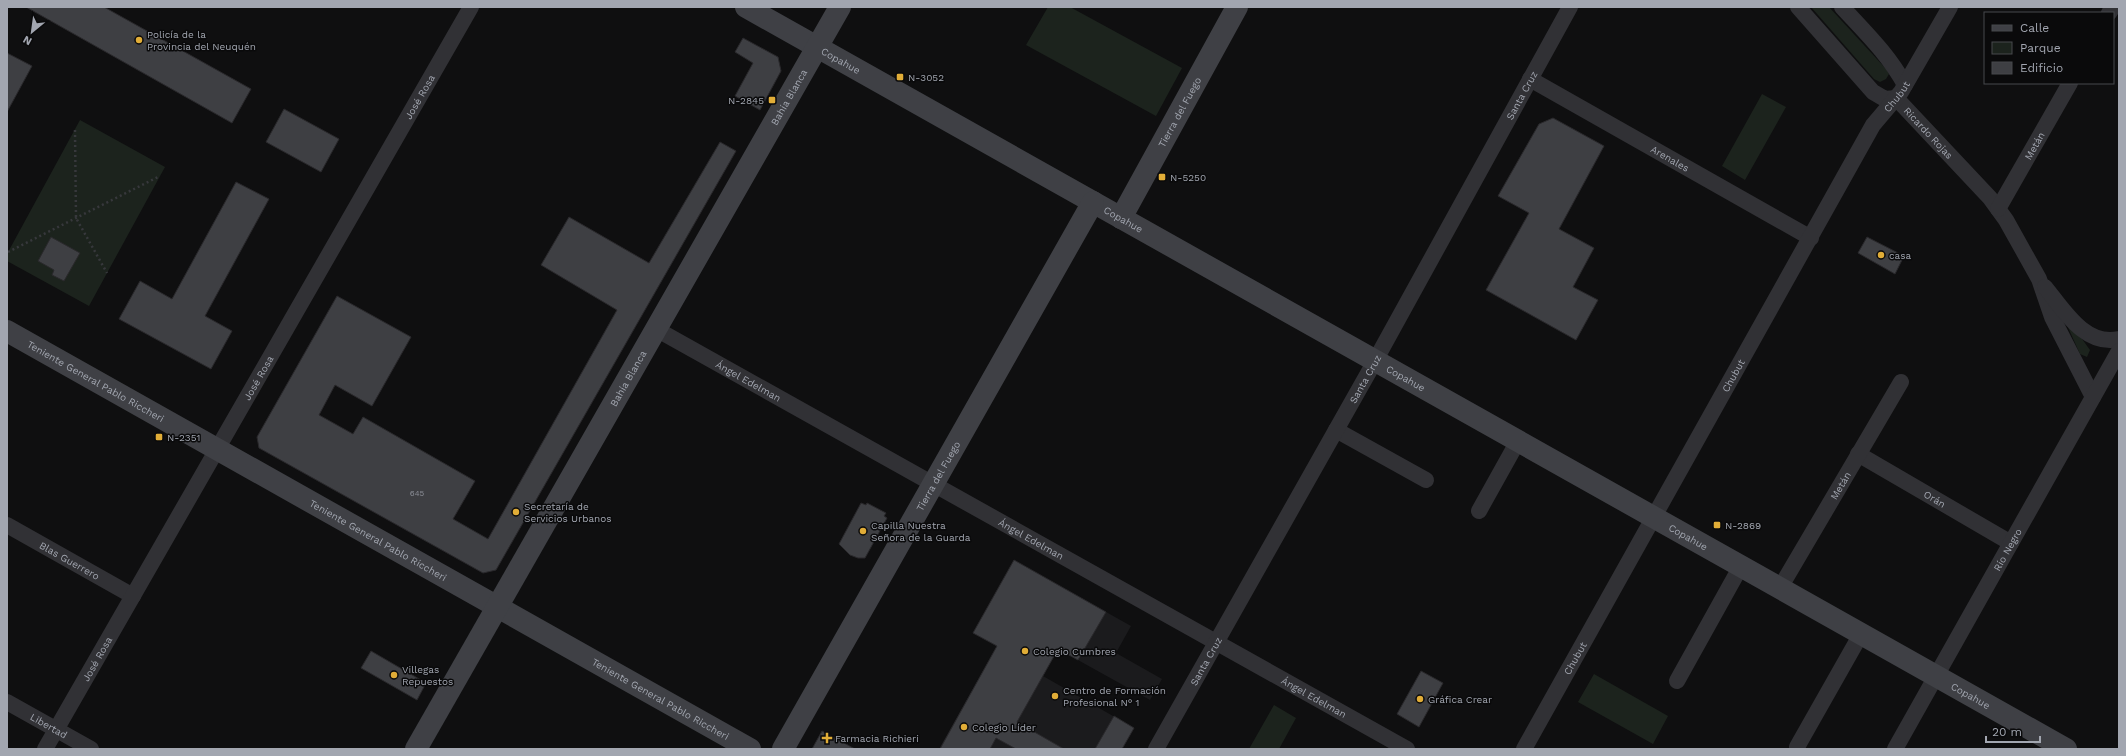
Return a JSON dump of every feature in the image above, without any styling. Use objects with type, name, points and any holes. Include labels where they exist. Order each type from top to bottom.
[{"type":"street","name":"José Rosa","points":[[45,749],[471,7]]},
{"type":"street","name":"Copahue","points":[[746,7],[2066,749]]},
{"type":"street","name":"Bahía Blanca","points":[[416,749],[840,7]]},
{"type":"street","name":"Tierra del Fuego","points":[[1121,218],[1237,7]]},
{"type":"street","name":"Santa Cruz","points":[[1156,749],[1375,361],[1570,7]]},
{"type":"street","name":"Ricardo Rojas","points":[[1798,7],[1873,92],[1885,99],[1896,98],[1998,209],[2039,279],[2082,329],[2102,340],[2119,339]]},
{"type":"street","points":[[1842,7],[1889,58],[1905,85]]},
{"type":"street","name":"Chubut","points":[[1524,749],[1873,125],[1905,85],[1950,7]]},
{"type":"street","name":"Arenales","points":[[1530,79],[1811,238]]},
{"type":"street","name":"Metán","points":[[1998,209],[2069,84]]},
{"type":"street","name":"Tierra del Fuego","points":[[783,749],[1094,202]]},
{"type":"street","name":"Ricardo Rojas","points":[[2039,279],[2052,317],[2092,398]]},
{"type":"street","name":"Ángel Edelman","points":[[656,329],[1407,749]]},
{"type":"street","name":"Teniente General Pablo Riccheri","points":[[7,331],[750,749]]},
{"type":"street","name":"Río Negro","points":[[1895,749],[2119,351]]},
{"type":"street","name":"Metán","points":[[1780,588],[1901,382]]},
{"type":"street","points":[[1336,430],[1426,480]]},
{"type":"street","points":[[1479,511],[1518,441]]},
{"type":"street","name":"Orán","points":[[1858,454],[2011,543]]},
{"type":"street","name":"Blas Guerrero","points":[[7,525],[133,596]]},
{"type":"street","points":[[1677,680],[1741,566]]},
{"type":"street","points":[[1797,747],[1861,634]]},
{"type":"street","name":"Libertad","points":[[7,702],[91,749]]},
{"type":"path","points":[[75,130],[76,218],[107,273]]},
{"type":"path","points":[[8,252],[160,176]]},
{"type":"shaded area","name":"Colegio Cumbres","points":[[1014,560],[1131,626],[1116,653],[1162,679],[1150,700],[1058,649],[1043,676],[1134,728],[1122,749],[939,749],[997,646]]},
{"type":"green space","points":[[1048,7],[1070,7],[1182,68],[1156,116],[1026,45]]},
{"type":"green space","points":[[1811,7],[1829,7],[1887,70],[1889,74],[1886,79],[1880,82],[1874,79]]},
{"type":"green space","points":[[1762,94],[1786,107],[1745,180],[1722,166]]},
{"type":"green space","points":[[80,120],[165,167],[89,306],[7,261],[7,254]]},
{"type":"green space","points":[[2067,325],[2072,325],[2090,350],[2087,357],[2080,354]]},
{"type":"green space","points":[[1594,674],[1668,716],[1653,744],[1578,702]]},
{"type":"green space","points":[[1274,705],[1296,718],[1279,749],[1249,749]]},
{"type":"building","points":[[26,7],[104,7],[251,89],[232,123]]},
{"type":"building","points":[[743,38],[778,57],[781,71],[760,110],[735,96],[753,63],[735,52]]},
{"type":"building","points":[[7,53],[32,66],[7,112]]},
{"type":"building","points":[[284,109],[339,139],[321,172],[266,142]]},
{"type":"building","points":[[1553,118],[1604,146],[1559,229],[1594,248],[1573,287],[1598,300],[1576,340],[1486,290],[1529,213],[1498,196],[1539,124]]},
{"type":"building","points":[[720,142],[736,151],[496,570],[483,573],[259,448],[257,437],[337,296],[411,337],[372,406],[335,385],[319,415],[353,434],[363,417],[475,481],[453,519],[488,539],[617,310],[541,265],[569,217],[649,263]]},
{"type":"building","points":[[236,182],[269,199],[205,316],[232,331],[211,369],[119,319],[140,281],[172,299]]},
{"type":"building","points":[[51,237],[80,253],[64,281],[52,275],[54,270],[38,261]]},
{"type":"building","name":"casa","points":[[1867,237],[1904,256],[1895,274],[1858,253]]},
{"type":"building","name":"Capilla Nuestra Señora de la Guarda","points":[[861,503],[866,505],[867,503],[886,513],[884,516],[887,518],[865,558],[858,558],[850,555],[839,544]]},
{"type":"building","name":"Colegio Cumbres","points":[[1014,560],[1106,612],[1078,660],[1058,649],[1017,722],[1064,749],[1016,749],[996,738],[990,749],[940,749],[997,646],[973,633]]},
{"type":"building","name":"Villegas Repuestos","points":[[371,651],[426,683],[417,700],[361,668]]},
{"type":"building","name":"Gráfica Crear","points":[[1421,671],[1443,683],[1419,727],[1397,714]]},
{"type":"building","points":[[1114,716],[1134,728],[1122,749],[1095,749]]},
{"type":"building","name":"Farmacia Richieri","points":[[822,731],[855,749],[812,749]]},
{"type":"place","name":"Policía de la Provincia del Neuquén","points":[[139,40]]},
{"type":"place","name":"N-3052","points":[[900,77]]},
{"type":"place","name":"N-2845","points":[[772,100]]},
{"type":"place","name":"N-5250","points":[[1162,177]]},
{"type":"place","name":"casa","points":[[1881,255]]},
{"type":"place","name":"N-2351","points":[[159,437]]},
{"type":"place","name":"Secretaría de Servicios Urbanos","points":[[516,512]]},
{"type":"place","name":"N-2869","points":[[1717,525]]},
{"type":"place","name":"Capilla Nuestra Señora de la Guarda","points":[[863,531]]},
{"type":"place","name":"Colegio Cumbres","points":[[1025,651]]},
{"type":"place","name":"Villegas Repuestos","points":[[394,675]]},
{"type":"place","name":"Centro de Formación Profesional N° 1","points":[[1055,696]]},
{"type":"place","name":"Gráfica Crear","points":[[1420,699]]},
{"type":"place","name":"Colegio Líder","points":[[964,727]]},
{"type":"place","name":"Farmacia Richieri","points":[[827,738]]}]
